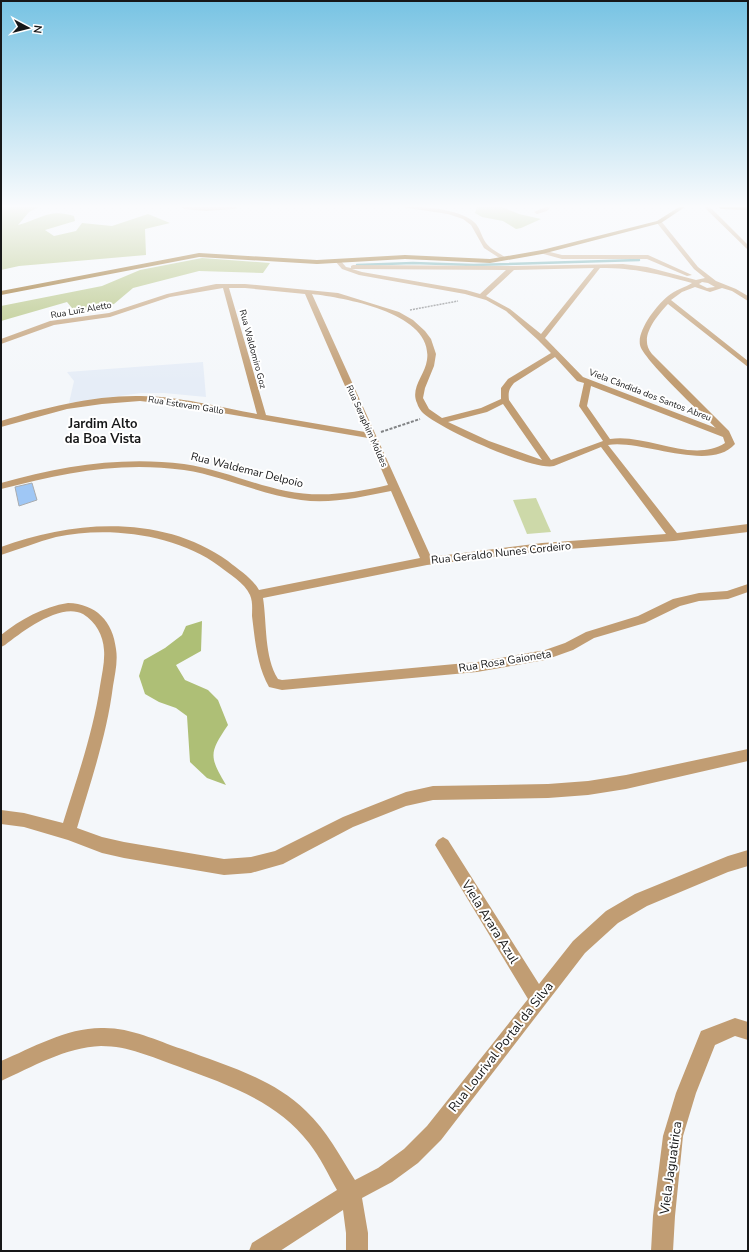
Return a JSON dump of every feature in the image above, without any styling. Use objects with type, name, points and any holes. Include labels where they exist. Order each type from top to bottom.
[{"type":"main road","points":[[1,293],[145,265]]},
{"type":"street","points":[[342,265],[344,268],[635,267],[717,285],[745,297]]},
{"type":"street","points":[[541,338],[599,266]]},
{"type":"street","points":[[669,266],[695,266],[717,285]]},
{"type":"street","points":[[669,266],[699,282]]},
{"type":"street","points":[[695,266],[702,289]]},
{"type":"street","points":[[376,277],[373,274],[374,272],[381,267]]},
{"type":"street","name":"Viela Cândida dos Santos Abreu","points":[[344,268],[361,274],[482,296],[508,310],[541,338],[580,379],[728,436]]},
{"type":"street","points":[[482,296],[512,268]]},
{"type":"street","points":[[432,416],[521,458],[549,464],[606,443],[631,442],[686,452],[704,453],[726,449],[730,444],[728,436],[719,425],[645,351],[643,343],[643,336],[647,326],[671,297],[681,290],[699,282]]},
{"type":"street","name":"Rua Luiz Aletto","points":[[1,342],[53,323],[110,315],[169,295],[204,287],[225,285],[338,295],[397,313],[405,317],[424,335],[429,343],[431,361],[419,395],[419,401],[423,408],[432,416]]},
{"type":"street","name":"Rua Waldomiro Goz","points":[[225,285],[262,418]]},
{"type":"street","points":[[681,290],[713,290],[717,285]]},
{"type":"street","name":"Rua Seraphim Moldes","points":[[307,292],[427,561]]},
{"type":"street","points":[[668,301],[748,365]]},
{"type":"street","points":[[549,464],[505,400],[504,393],[505,388],[511,381],[556,354]]},
{"type":"street","points":[[588,382],[583,406],[606,443],[674,537]]},
{"type":"street","name":"Rua Estevam Gallo","points":[[1,424],[36,413],[134,398],[175,402],[371,436]]},
{"type":"street","points":[[440,420],[484,410],[505,400]]},
{"type":"street","name":"Rua Waldemar Delpoio","points":[[1,486],[31,477],[85,466],[130,464],[182,467],[209,471],[276,492],[300,497],[343,497],[394,487]]},
{"type":"street","name":"Rua Geraldo Nunes Cordeiro","points":[[256,595],[427,561],[542,547],[674,537],[748,528]]},
{"type":"street","points":[[1,551],[37,538],[62,533],[100,529],[135,530],[168,537],[215,556],[229,566],[256,595]]},
{"type":"street","name":"Rua Rosa Gaioneta","points":[[256,595],[269,674],[274,683],[282,685],[477,667],[544,655],[570,647],[590,635],[640,620],[677,602],[699,597],[728,595],[748,588]]},
{"type":"street","points":[[1,642],[34,620],[53,610],[70,607],[91,612],[106,631],[110,650],[106,687],[98,730],[68,832]]},
{"type":"street","points":[[1,816],[24,820],[68,832],[102,845],[130,851],[224,867],[251,865],[277,858],[348,822],[406,799],[433,792],[588,788],[626,782],[748,754]]},
{"type":"street","name":"Viela Arara Azul","points":[[443,845],[538,999]]},
{"type":"street","name":"Rua Lourival Portal da Silva","points":[[260,1251],[351,1193],[385,1175],[411,1156],[434,1133],[579,947],[612,917],[641,900],[728,864],[748,858]]},
{"type":"street","name":"Viela Jaguatirica","points":[[662,1251],[664,1216],[673,1136],[686,1093],[708,1038],[735,1027],[748,1031]]},
{"type":"street","points":[[1,1070],[69,1042],[100,1037],[128,1039],[243,1081],[272,1097],[298,1117],[316,1136],[351,1193],[357,1233],[357,1251]]},
{"type":"path","points":[[397,313],[482,296]]},
{"type":"path","points":[[371,436],[432,416]]},
{"type":"shaded area","points":[[203,362],[206,397],[164,393],[141,393],[69,403],[74,381],[67,372]]},
{"type":"green space","points":[[1,265],[26,265],[19,266],[1,270]]},
{"type":"green space","points":[[164,265],[268,265],[263,273],[199,271],[133,288],[114,304],[77,314],[67,302],[1,321],[1,306],[102,286],[140,270]]},
{"type":"green space","points":[[536,498],[551,532],[527,534],[513,500]]},
{"type":"green space","points":[[202,621],[201,651],[176,665],[185,680],[208,690],[218,700],[228,725],[217,742],[214,761],[226,785],[207,778],[190,762],[187,716],[176,708],[159,702],[145,694],[139,676],[144,660],[165,648],[182,635],[186,626]]},
{"type":"building","points":[[32,483],[37,500],[19,506],[15,487]]},
{"type":"district","name":"Jardim Alto da Boa Vista","points":[[103,432]]}]
